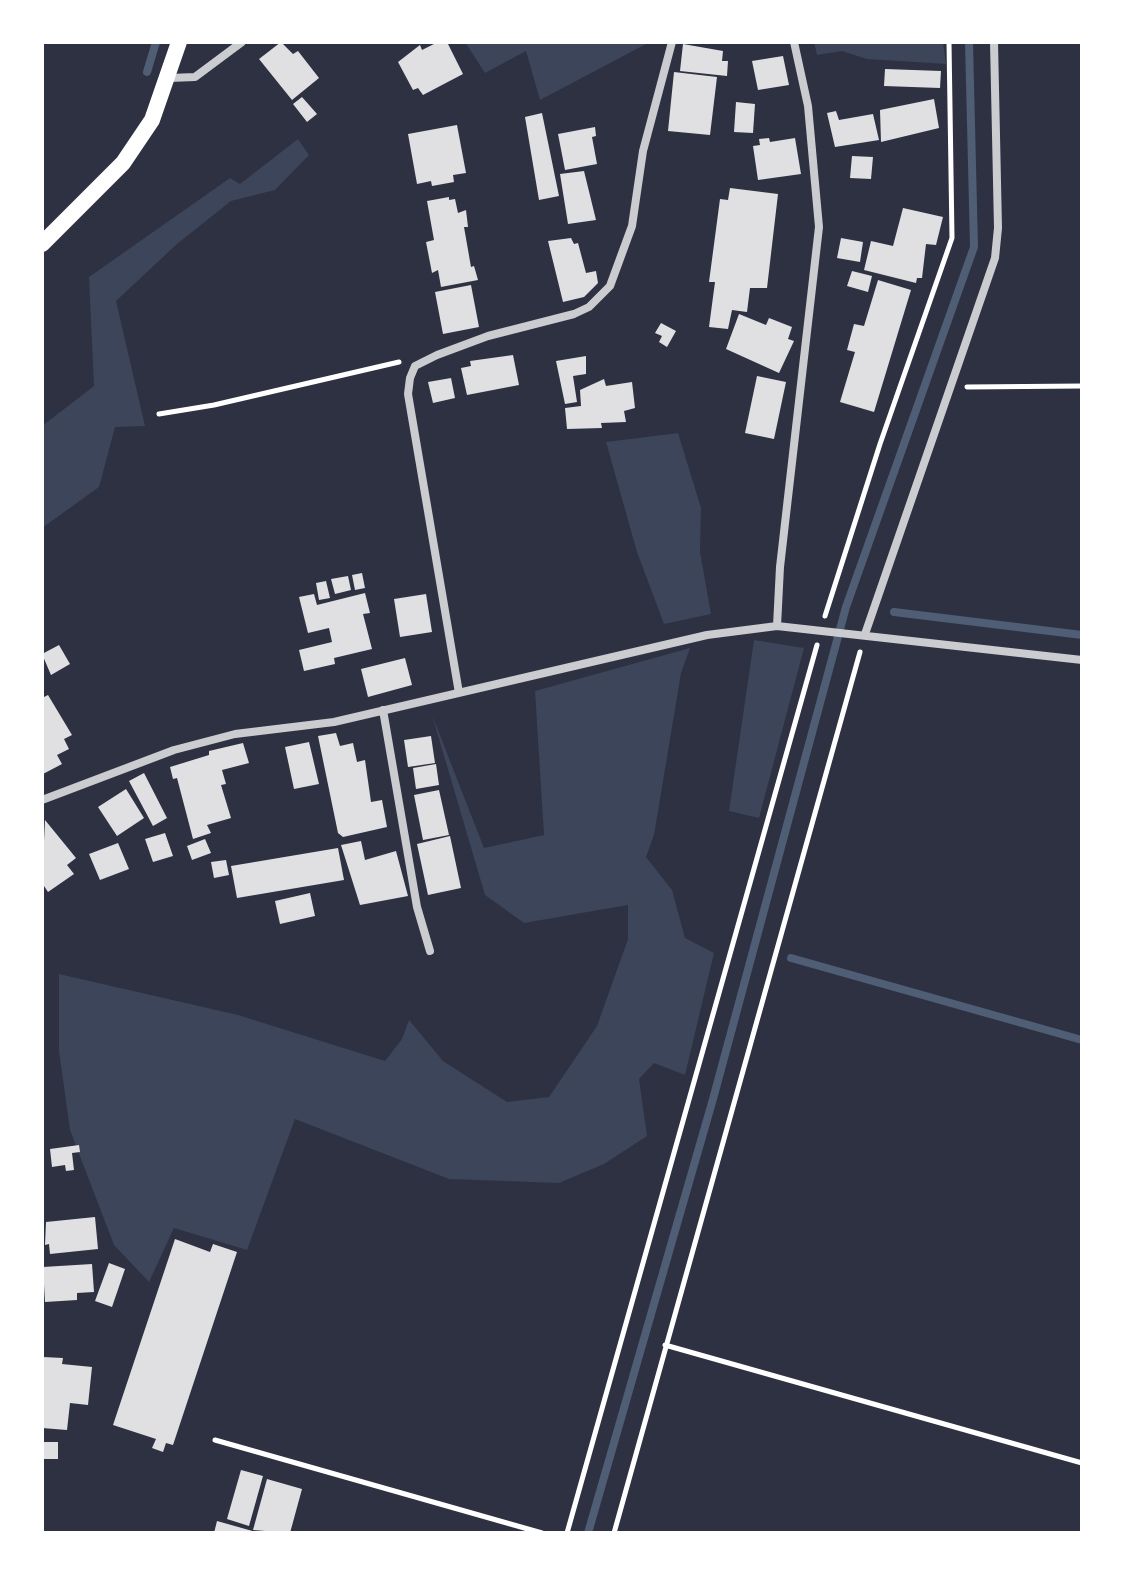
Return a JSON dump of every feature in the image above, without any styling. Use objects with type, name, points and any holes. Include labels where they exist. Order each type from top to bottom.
[{"type":"main road","points":[[42,244],[123,163],[152,120],[179,42]]},
{"type":"street","points":[[169,78],[195,77],[242,42]]},
{"type":"street","points":[[459,693],[408,394],[415,366],[488,336],[574,314],[589,307],[610,286],[632,226],[643,151],[672,42]]},
{"type":"street","points":[[777,626],[780,567],[810,334],[819,227],[808,106],[794,42]]},
{"type":"street","points":[[865,634],[995,258],[998,228],[994,42]]},
{"type":"street","points":[[42,800],[174,750],[235,734],[334,722],[707,635],[777,626],[1082,660]]},
{"type":"street","points":[[383,710],[417,907],[430,951]]},
{"type":"path","points":[[567,1533],[826,631],[829,597],[952,238],[949,42]]},
{"type":"path","points":[[159,414],[283,390],[394,361],[415,366]]},
{"type":"path","points":[[950,388],[1082,386]]},
{"type":"path","points":[[614,1533],[865,634]]},
{"type":"path","points":[[665,1345],[1082,1463]]},
{"type":"path","points":[[215,1440],[542,1533]]},
{"type":"shaded area","points":[[465,42],[650,42],[540,100],[526,51],[485,73]]},
{"type":"shaded area","points":[[814,42],[943,42],[946,64],[867,59],[842,51],[817,55]]},
{"type":"shaded area","points":[[298,139],[309,155],[275,190],[231,201],[177,244],[116,301],[145,426],[115,427],[99,487],[42,528],[42,426],[94,386],[89,277],[230,178],[240,184]]},
{"type":"shaded area","points":[[678,433],[701,508],[700,552],[711,614],[664,624],[637,552],[606,442]]},
{"type":"shaded area","points":[[754,640],[804,648],[759,818],[729,811]]},
{"type":"shaded area","points":[[690,648],[681,673],[654,835],[646,857],[672,890],[685,938],[714,953],[685,1075],[654,1063],[639,1079],[647,1136],[604,1164],[559,1183],[449,1179],[295,1119],[247,1250],[174,1228],[149,1282],[114,1245],[70,1130],[59,1051],[59,974],[238,1015],[385,1061],[402,1039],[409,1020],[443,1061],[507,1102],[549,1097],[597,1026],[628,939],[628,905],[524,923],[485,895],[432,715],[484,848],[544,835],[535,691]]},
{"type":"building","points":[[281,42],[293,54],[298,51],[319,78],[292,100],[259,59]]},
{"type":"building","points":[[438,42],[447,42],[463,74],[423,95],[418,88],[413,90],[398,62],[420,45],[422,50]]},
{"type":"building","points":[[683,44],[723,51],[722,61],[728,61],[727,76],[680,71]]},
{"type":"building","points":[[783,56],[789,85],[758,90],[752,61]]},
{"type":"building","points":[[885,69],[941,71],[940,88],[884,86]]},
{"type":"building","points":[[674,72],[717,77],[710,135],[668,131]]},
{"type":"building","points":[[302,97],[317,114],[307,122],[293,104]]},
{"type":"building","points":[[934,99],[939,128],[881,142],[880,110]]},
{"type":"building","points":[[736,102],[755,104],[753,133],[734,132]]},
{"type":"building","points":[[836,111],[839,120],[873,114],[879,140],[835,147],[827,113]]},
{"type":"building","points":[[542,113],[559,196],[539,200],[525,117]]},
{"type":"building","points":[[457,125],[466,173],[453,175],[454,182],[432,186],[431,181],[417,184],[408,134]]},
{"type":"building","points":[[595,127],[596,136],[592,137],[597,164],[565,170],[558,134]]},
{"type":"building","points":[[769,138],[770,142],[795,138],[801,174],[758,180],[753,146],[760,145],[759,139]]},
{"type":"building","points":[[852,156],[873,157],[871,179],[850,178]]},
{"type":"building","points":[[584,171],[596,220],[568,224],[560,174]]},
{"type":"building","points":[[730,188],[778,194],[767,288],[750,288],[747,312],[732,310],[728,329],[709,327],[715,282],[709,282],[720,199],[728,200]]},
{"type":"building","points":[[449,197],[449,200],[455,199],[458,213],[466,210],[468,227],[464,227],[471,267],[474,266],[478,280],[441,287],[438,270],[432,273],[426,242],[434,240],[427,201]]},
{"type":"building","points":[[903,208],[943,217],[936,245],[926,244],[922,278],[917,278],[916,283],[864,270],[871,241],[893,246]]},
{"type":"building","points":[[571,238],[574,244],[578,243],[586,273],[596,271],[598,283],[584,297],[563,302],[548,241]]},
{"type":"building","points":[[841,238],[863,242],[860,262],[837,258]]},
{"type":"building","points":[[852,271],[872,276],[868,292],[847,286]]},
{"type":"building","points":[[878,280],[911,290],[874,412],[840,402],[855,352],[847,350],[854,324],[864,326]]},
{"type":"building","points":[[471,285],[479,327],[443,334],[435,292]]},
{"type":"building","points":[[739,314],[766,325],[769,318],[792,327],[788,339],[794,341],[779,373],[726,349]]},
{"type":"building","points":[[661,323],[676,331],[667,347],[659,342],[662,336],[655,333]]},
{"type":"building","points":[[513,355],[519,385],[467,395],[461,368],[471,366],[470,361]]},
{"type":"building","points":[[586,356],[586,374],[573,376],[577,402],[565,404],[556,361]]},
{"type":"building","points":[[757,376],[786,382],[774,439],[745,433]]},
{"type":"building","points":[[451,378],[455,398],[433,403],[428,382]]},
{"type":"building","points":[[604,379],[606,386],[632,382],[635,408],[624,411],[626,422],[601,423],[602,428],[567,429],[565,408],[581,406],[580,390]]},
{"type":"building","points":[[362,573],[365,588],[355,590],[352,575]]},
{"type":"building","points":[[348,576],[351,590],[335,594],[331,579]]},
{"type":"building","points":[[326,581],[330,598],[319,600],[316,583]]},
{"type":"building","points":[[365,593],[370,613],[363,614],[372,649],[334,658],[335,664],[304,671],[299,650],[332,642],[329,628],[308,633],[299,597],[314,594],[317,605]]},
{"type":"building","points":[[426,594],[432,632],[400,637],[394,599]]},
{"type":"building","points":[[59,645],[70,664],[51,675],[42,654]]},
{"type":"building","points":[[405,658],[412,685],[368,697],[361,669]]},
{"type":"building","points":[[48,695],[72,735],[64,739],[69,749],[57,755],[62,764],[43,774],[42,698]]},
{"type":"building","points":[[336,733],[340,746],[353,743],[357,762],[365,760],[371,802],[382,800],[387,827],[343,837],[338,833],[318,736]]},
{"type":"building","points":[[431,736],[435,763],[408,767],[404,740]]},
{"type":"building","points":[[309,742],[319,784],[294,789],[285,747]]},
{"type":"building","points":[[243,743],[249,763],[222,770],[226,784],[221,785],[231,818],[207,825],[211,833],[193,839],[177,778],[173,779],[170,767],[209,755],[209,751]]},
{"type":"building","points":[[436,764],[439,785],[416,789],[413,768]]},
{"type":"building","points":[[144,773],[167,818],[153,826],[129,781]]},
{"type":"building","points":[[126,789],[144,818],[117,836],[98,807]]},
{"type":"building","points":[[439,790],[449,835],[423,840],[414,795]]},
{"type":"building","points":[[45,820],[76,858],[67,865],[74,874],[48,892],[42,883]]},
{"type":"building","points":[[165,833],[173,856],[153,862],[145,839]]},
{"type":"building","points":[[450,836],[461,888],[428,895],[417,844]]},
{"type":"building","points":[[205,839],[211,853],[192,860],[187,846]]},
{"type":"building","points":[[361,841],[365,860],[396,851],[408,896],[360,905],[341,845]]},
{"type":"building","points":[[118,843],[129,869],[100,880],[89,854]]},
{"type":"building","points":[[338,848],[344,880],[237,898],[231,866]]},
{"type":"building","points":[[226,860],[229,875],[214,878],[211,862]]},
{"type":"building","points":[[310,893],[315,916],[280,924],[275,901]]},
{"type":"building","points":[[79,1145],[80,1152],[72,1153],[74,1170],[66,1171],[65,1165],[52,1167],[50,1149]]},
{"type":"building","points":[[95,1217],[98,1249],[50,1254],[49,1244],[45,1245],[46,1222]]},
{"type":"building","points":[[175,1239],[210,1252],[213,1244],[237,1252],[173,1445],[166,1443],[163,1452],[152,1448],[156,1439],[113,1425]]},
{"type":"building","points":[[109,1263],[125,1269],[112,1307],[95,1301]]},
{"type":"building","points":[[92,1264],[94,1292],[77,1293],[77,1300],[45,1302],[43,1267]]},
{"type":"building","points":[[43,1357],[63,1358],[62,1364],[92,1367],[88,1405],[70,1403],[67,1430],[42,1428]]},
{"type":"building","points":[[42,1442],[58,1442],[58,1459],[42,1459]]},
{"type":"building","points":[[241,1470],[263,1476],[249,1526],[227,1519]]},
{"type":"building","points":[[267,1479],[302,1489],[290,1533],[253,1530]]},
{"type":"building","points":[[217,1521],[256,1532],[256,1533],[214,1533]]},
{"type":"waterway","points":[[147,72],[156,42]]},
{"type":"waterway","points":[[588,1533],[713,1099],[846,607],[974,247],[969,42]]},
{"type":"waterway","points":[[894,612],[1082,635]]},
{"type":"waterway","points":[[791,958],[1082,1040]]}]
